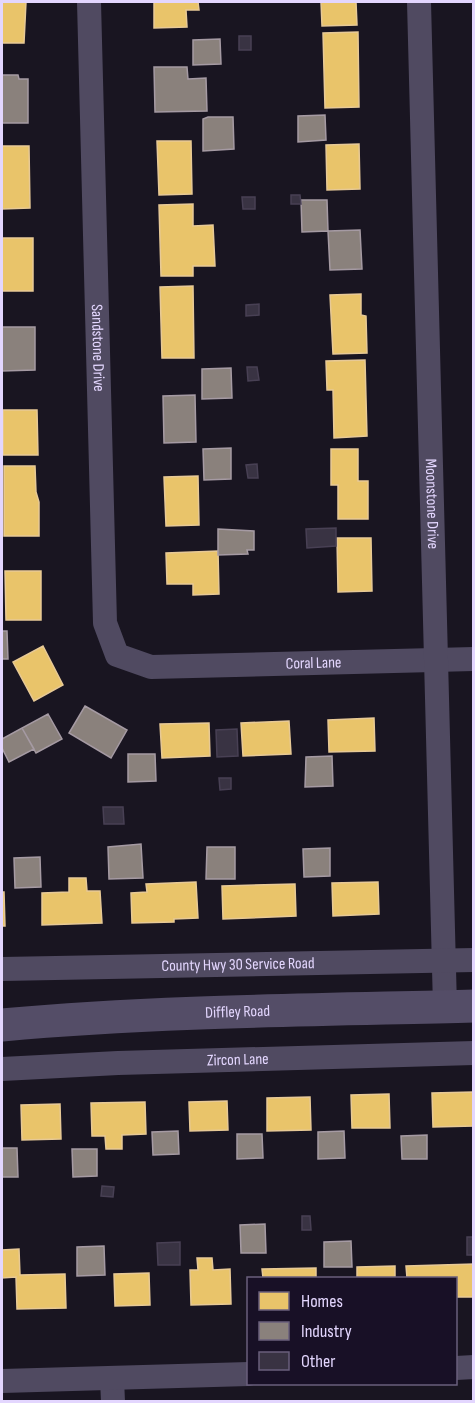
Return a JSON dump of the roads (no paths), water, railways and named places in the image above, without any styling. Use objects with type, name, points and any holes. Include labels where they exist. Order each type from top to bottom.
[{"type":"main road","name":"Diffley Road","points":[[2,1025],[168,1014],[459,1007]]},
{"type":"street","name":"Sandstone Drive","points":[[89,2],[105,623],[117,655],[151,667]]},
{"type":"street","name":"Moonstone Drive","points":[[419,2],[443,960],[459,1007]]},
{"type":"street","name":"Coral Lane","points":[[151,667],[474,659]]},
{"type":"street","name":"County Hwy 30 Service Road","points":[[2,969],[474,960]]},
{"type":"street","name":"Zircon Lane","points":[[2,1069],[118,1063],[474,1053]]},
{"type":"street","points":[[457,1368],[474,1367]]},
{"type":"street","points":[[2,1381],[247,1374]]},
{"type":"street","points":[[112,1378],[113,1401]]}]
